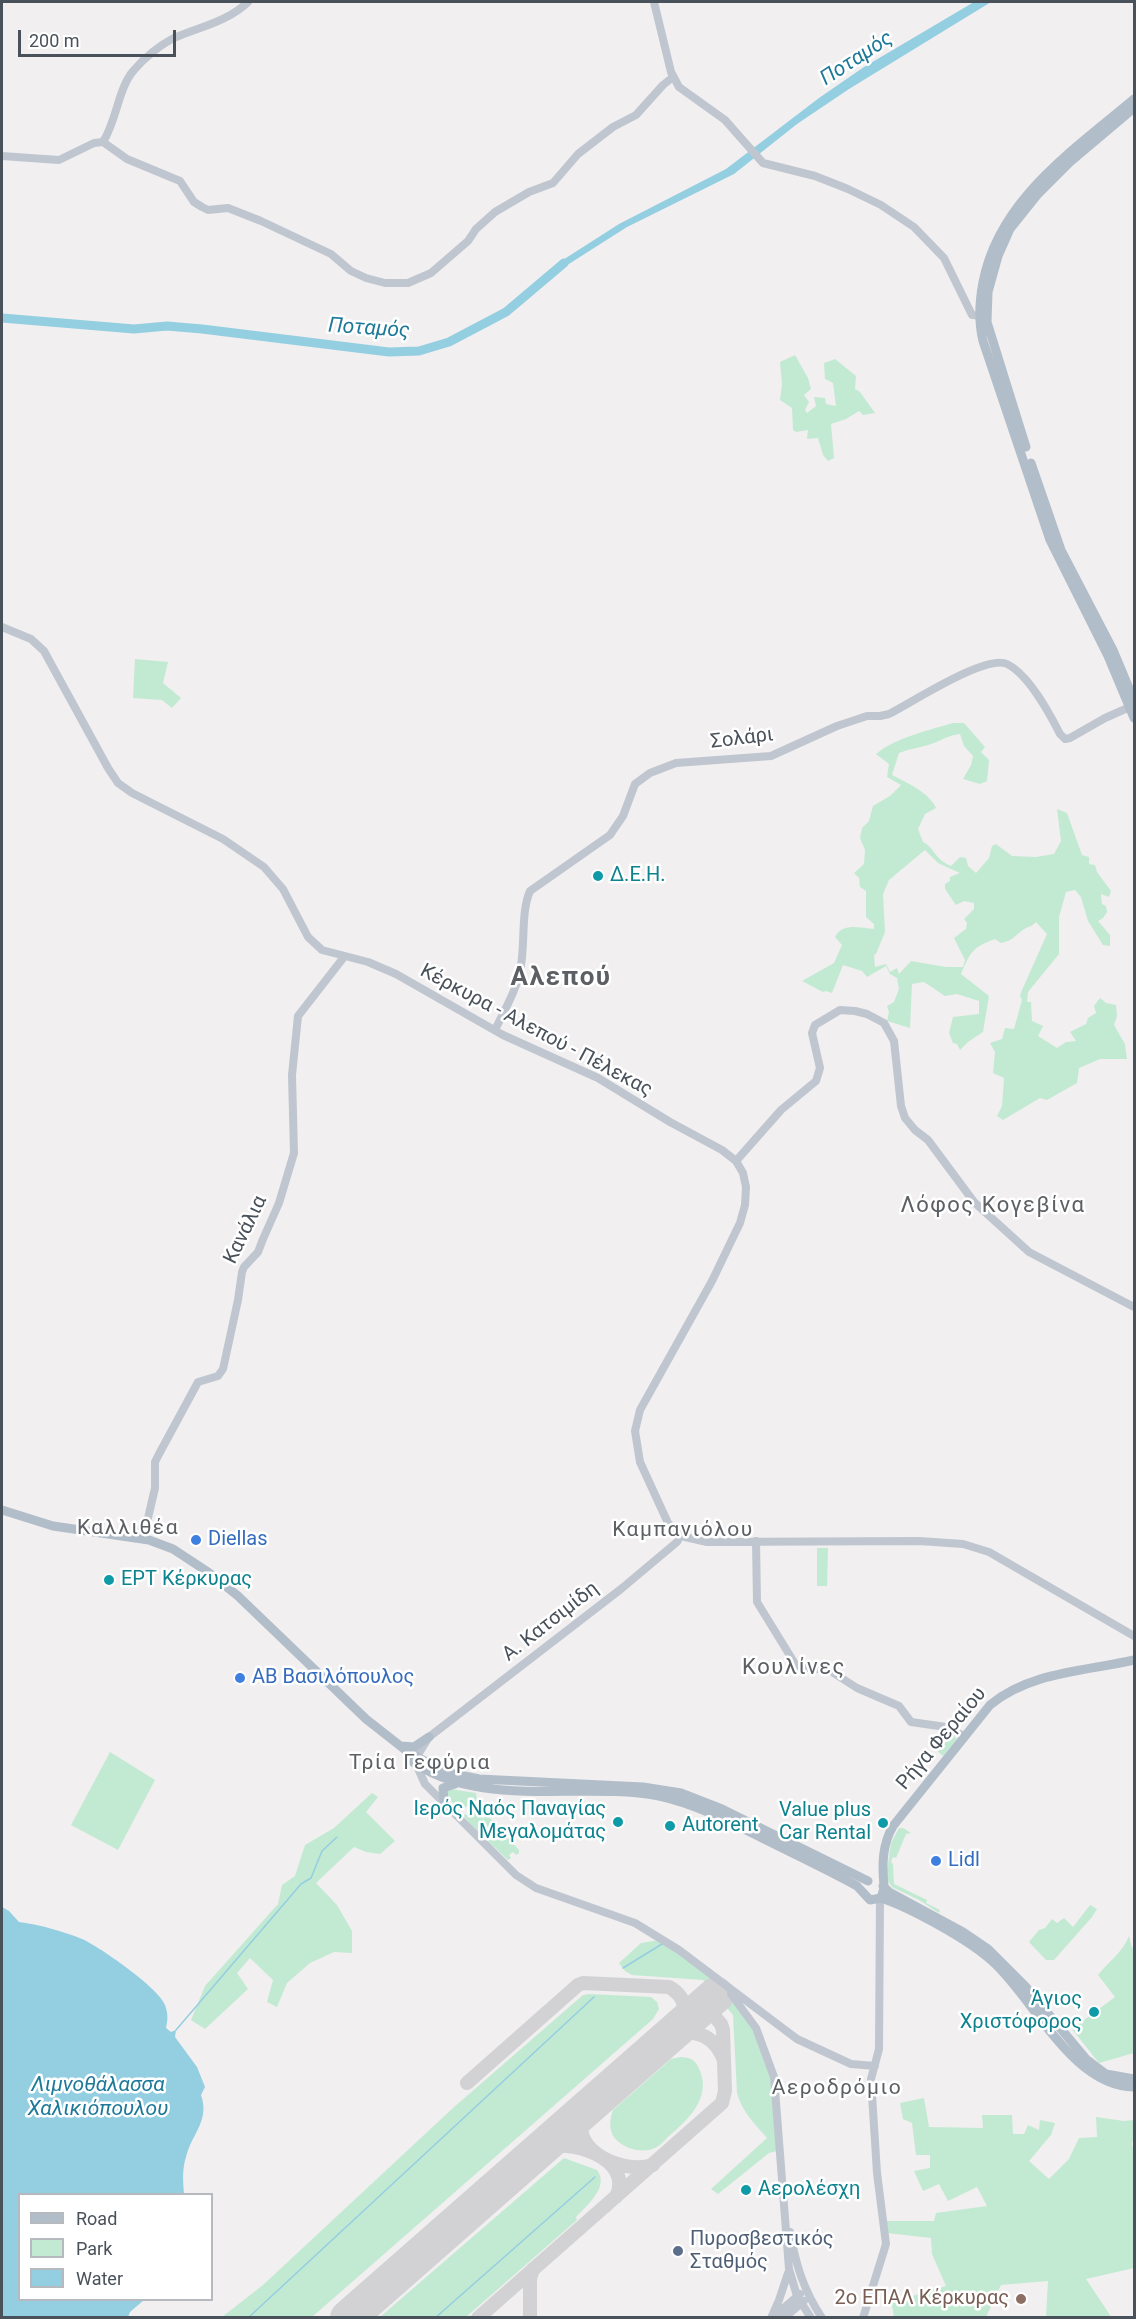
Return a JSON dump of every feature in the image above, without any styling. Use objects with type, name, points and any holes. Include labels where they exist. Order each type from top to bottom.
[{"type":"main road","points":[[103,142],[110,132],[126,84],[133,71],[173,39],[224,19],[248,2]]},
{"type":"main road","points":[[654,2],[673,77],[683,91],[725,120],[757,158],[767,165],[815,176],[848,189],[881,205],[906,221],[944,258],[967,302],[982,314]]},
{"type":"main road","points":[[2,156],[59,160],[94,143],[103,142],[127,159],[180,181],[194,202],[208,210],[228,208],[269,224],[331,254],[351,271],[366,278],[395,285],[408,284],[431,273],[468,241],[476,229],[495,212],[529,192],[553,183],[578,154],[613,127],[636,115],[663,84],[673,77]]},
{"type":"main road","points":[[1134,99],[1059,162],[1013,212],[993,246],[984,276],[982,314],[983,341],[1047,532],[1063,570],[1133,705],[1134,718]]},
{"type":"main road","points":[[982,314],[1000,249],[1014,222],[1059,173],[1134,108]]},
{"type":"main road","name":"Κέρκυρα - Αλεπού - Πέλεκας","points":[[2,627],[27,637],[44,651],[118,783],[132,793],[223,839],[259,864],[283,890],[311,941],[322,950],[368,962],[396,974],[495,1030],[598,1078],[670,1122],[722,1150],[736,1161]]},
{"type":"main road","name":"Σολάρι","points":[[495,1030],[516,986],[521,969],[526,903],[530,891],[610,835],[623,816],[635,784],[650,773],[674,763],[775,755],[837,726],[867,716],[889,714],[932,690],[989,663],[1005,664],[1014,670],[1038,697],[1065,739],[1133,705]]},
{"type":"main road","name":"Κανάλια","points":[[135,1538],[148,1518],[155,1488],[155,1462],[159,1454],[198,1382],[218,1376],[223,1369],[242,1272],[258,1252],[264,1239],[279,1203],[294,1153],[292,1075],[298,1016],[344,957]]},
{"type":"main road","points":[[1134,1307],[1029,1252],[978,1206],[926,1138],[905,1118],[901,1106],[894,1041],[884,1023],[867,1014],[840,1010],[815,1025],[812,1037],[820,1068],[816,1081],[781,1110],[736,1161],[743,1173],[746,1187],[746,1205],[740,1223],[712,1281],[644,1402],[636,1425],[637,1452],[650,1487],[668,1523],[681,1535],[701,1541],[920,1540],[971,1545],[1021,1569],[1134,1636]]},
{"type":"main road","points":[[2,1510],[53,1526],[154,1541],[173,1549],[227,1586],[385,1740],[423,1763],[457,1775],[479,1779],[644,1787],[681,1793],[722,1809],[871,1881],[880,1882],[884,1887],[963,1932],[988,1949],[1025,1986],[1086,2059],[1106,2074],[1134,2079]]},
{"type":"main road","name":"Α. Κατσιμίδη","points":[[423,1763],[429,1737],[621,1589],[677,1542],[681,1535]]},
{"type":"main road","points":[[756,1541],[757,1602],[795,1666],[802,1669],[827,1669],[857,1688],[899,1706],[911,1722],[946,1727],[964,1736]]},
{"type":"main road","name":"Ρήγα Φεραίου","points":[[884,1887],[882,1863],[885,1843],[893,1826],[990,1705],[1016,1687],[1042,1679],[1134,1660]]},
{"type":"main road","points":[[366,1719],[440,1778],[495,1789],[664,1797],[708,1812],[751,1832],[855,1884],[874,1898],[944,1929],[981,1952],[1007,1976],[1083,2066],[1105,2081],[1134,2087]]},
{"type":"main road","name":"Α. Κατσιμίδη","points":[[423,1763],[429,1745],[438,1731]]},
{"type":"main road","points":[[398,1745],[414,1747],[429,1737]]},
{"type":"main road","points":[[423,1763],[429,1781],[447,1805],[504,1865],[527,1884],[635,1923],[680,1950],[802,2042],[840,2060],[861,2066],[875,2066]]},
{"type":"main road","points":[[447,1805],[442,1792],[444,1787],[461,1784]]},
{"type":"main road","name":"Ρήγα Φεραίου","points":[[874,1898],[864,1886],[871,1881],[882,1863]]},
{"type":"main road","points":[[874,1898],[884,1887]]},
{"type":"main road","points":[[863,2318],[886,2244],[875,2146],[871,2079],[879,2037],[881,1916],[874,1898]]},
{"type":"main road","points":[[713,1975],[744,2009],[758,2032]]},
{"type":"main road","points":[[751,2005],[776,2085],[789,2269],[799,2300],[811,2318]]},
{"type":"main road","points":[[758,2032],[771,2020]]},
{"type":"main road","points":[[785,2205],[796,2262],[807,2294],[822,2318]]},
{"type":"main road","points":[[772,2318],[789,2269]]},
{"type":"main road","points":[[772,2318],[807,2294]]},
{"type":"main road","points":[[784,2318],[799,2300]]},
{"type":"green space","points":[[795,355],[808,378],[811,389],[804,395],[809,402],[805,410],[807,413],[816,406],[814,397],[825,398],[826,404],[836,406],[833,383],[825,379],[824,363],[835,359],[856,376],[855,389],[860,392],[875,413],[863,415],[859,411],[831,424],[834,458],[828,461],[823,455],[818,438],[807,439],[808,430],[796,432],[793,430],[792,408],[780,400],[782,384],[780,362]]},
{"type":"green space","points":[[135,659],[168,662],[163,683],[181,698],[172,708],[162,700],[133,698]]},
{"type":"green space","points":[[953,723],[964,723],[985,747],[981,752],[989,760],[987,781],[980,784],[963,779],[973,756],[964,746],[960,734],[899,753],[892,775],[923,793],[936,808],[925,814],[918,829],[923,842],[951,866],[960,857],[966,858],[968,866],[976,873],[989,858],[992,846],[996,844],[1012,856],[1036,857],[1054,854],[1061,841],[1057,809],[1067,813],[1082,855],[1089,857],[1089,864],[1095,865],[1097,872],[1111,891],[1109,897],[1101,894],[1102,904],[1106,906],[1107,912],[1098,921],[1110,935],[1110,946],[1103,945],[1088,921],[1081,897],[1075,890],[1066,892],[1059,917],[1059,954],[1028,992],[1027,1002],[1031,1002],[1032,1021],[1043,1026],[1038,1036],[1057,1048],[1066,1042],[1076,1041],[1070,1032],[1086,1024],[1088,1018],[1096,1013],[1094,1006],[1100,998],[1106,1003],[1116,1005],[1117,1016],[1114,1025],[1125,1044],[1127,1059],[1100,1059],[1079,1068],[1077,1083],[1047,1100],[1040,1098],[1003,1120],[997,1116],[1002,1106],[1004,1078],[993,1073],[995,1052],[990,1043],[1002,1039],[1005,1028],[1014,1029],[1022,1000],[1020,996],[1022,990],[1047,934],[1036,922],[1009,941],[1001,943],[995,939],[981,945],[970,956],[961,974],[989,996],[983,1032],[960,1050],[957,1044],[953,1043],[949,1033],[953,1017],[979,1014],[979,1001],[957,994],[945,996],[924,982],[912,984],[910,1028],[887,1021],[889,1012],[887,1006],[894,1002],[899,989],[897,978],[890,974],[886,966],[867,977],[862,971],[843,965],[832,993],[823,992],[802,981],[834,963],[842,945],[835,937],[842,929],[852,927],[874,929],[874,924],[866,917],[866,891],[860,887],[859,878],[854,873],[864,864],[865,850],[860,838],[862,828],[869,821],[873,806],[890,796],[901,785],[887,777],[889,764],[876,754],[903,739]],"holes":[[[925,850],[938,863],[960,873],[950,877],[950,881],[945,884],[945,889],[956,905],[964,901],[974,903],[974,909],[964,919],[967,923],[966,929],[954,938],[965,960],[963,967],[946,967],[911,961],[899,974],[897,968],[890,972],[886,964],[875,967],[874,955],[885,932],[883,894],[889,880]]]},
{"type":"green space","points":[[817,1548],[828,1548],[827,1586],[817,1586]]},
{"type":"green space","points":[[947,1730],[957,1739],[943,1756],[933,1747]]},
{"type":"green space","points":[[110,1752],[155,1780],[118,1850],[71,1825]]},
{"type":"green space","points":[[446,1790],[476,1793],[477,1800],[459,1811],[446,1794]]},
{"type":"green space","points":[[372,1793],[378,1797],[366,1812],[395,1841],[380,1854],[354,1847],[316,1883],[337,1905],[352,1931],[352,1953],[334,1952],[310,1963],[287,1983],[277,2007],[267,2002],[273,1980],[250,1958],[237,1973],[248,1989],[205,2029],[191,2020],[205,1986],[278,1904],[282,1885],[295,1876],[305,1845],[334,1828]]},
{"type":"green space","points":[[478,1808],[483,1819],[487,1815],[519,1850],[519,1853],[516,1855],[513,1852],[509,1855],[511,1858],[508,1860],[463,1815],[472,1814]]},
{"type":"green space","points":[[899,1828],[911,1833],[906,1834],[896,1858],[893,1857],[891,1862],[894,1884],[927,1900],[926,1903],[940,1910],[939,1913],[892,1887],[886,1878],[891,1843]]},
{"type":"green space","points":[[1090,1905],[1097,1909],[1092,1917],[1054,1960],[1046,1960],[1029,1942],[1052,1919],[1057,1923],[1064,1918],[1073,1927]]},
{"type":"green space","points":[[1129,1936],[1132,1948],[1134,1946],[1134,2053],[1099,2063],[1072,2029],[1115,1997],[1098,1975],[1119,1952]]},
{"type":"green space","points":[[659,1940],[706,1973],[735,2003],[750,2022],[770,2071],[777,2151],[769,2153],[718,2194],[711,2189],[767,2138],[746,2112],[737,2093],[733,2015],[703,1980],[632,1975],[625,1971],[619,1963],[641,1943]]},
{"type":"green space","points":[[583,1995],[651,1997],[657,2002],[659,2009],[653,2019],[312,2317],[222,2317],[263,2285],[453,2108]]},
{"type":"green space","points":[[680,2057],[693,2060],[700,2071],[703,2081],[696,2108],[657,2147],[651,2150],[641,2150],[624,2145],[611,2132],[610,2123],[613,2110],[671,2059]]},
{"type":"green space","points":[[924,2098],[929,2127],[983,2128],[982,2115],[1012,2115],[1013,2134],[1024,2134],[1028,2125],[1039,2130],[1040,2120],[1055,2123],[1051,2135],[1029,2161],[1049,2179],[1069,2159],[1079,2138],[1097,2137],[1096,2117],[1134,2120],[1132,2144],[1134,2150],[1134,2268],[1086,2279],[1110,2315],[1109,2317],[1046,2317],[1048,2281],[1001,2285],[986,2317],[894,2317],[891,2299],[912,2296],[946,2286],[932,2254],[931,2238],[887,2233],[885,2221],[934,2221],[936,2213],[987,2206],[977,2187],[948,2201],[939,2184],[923,2191],[914,2171],[930,2168],[930,2155],[916,2155],[912,2123],[903,2119],[900,2103]]},
{"type":"green space","points":[[564,2158],[597,2170],[601,2183],[595,2196],[576,2217],[577,2220],[466,2317],[380,2317]]},
{"type":"water","points":[[974,2],[991,2],[849,89],[797,124],[734,174],[627,227],[561,269],[555,269],[555,265],[619,224],[726,169],[819,98],[864,67]]},
{"type":"water","name":"Λιμνοθάλασσα Χαλικιόπουλου","points":[[2,1907],[19,1922],[59,1931],[90,1943],[115,1959],[152,1989],[165,2005],[166,2028],[171,2032],[176,2030],[175,2037],[197,2067],[205,2087],[201,2095],[202,2120],[185,2162],[184,2193],[18,2193],[18,2301],[143,2301],[130,2312],[128,2317],[2,2317]]},
{"type":"waterway","name":"Ποταμός","points":[[2,318],[134,329],[167,326],[389,352],[419,351],[449,342],[506,312],[564,263]]},
{"type":"waterway","points":[[176,2030],[301,1884],[311,1878],[322,1851],[337,1837]]},
{"type":"waterway","points":[[623,1968],[662,1944]]},
{"type":"waterway","points":[[248,2318],[594,1997]]},
{"type":"waterway","points":[[435,2318],[595,2177]]},
{"type":"taxiway","points":[[467,2083],[583,1983],[669,1987],[676,1991],[684,2008],[682,2020],[673,2032]]},
{"type":"taxiway","points":[[478,2318],[722,2103],[725,2091],[723,2030],[715,2017]]},
{"type":"taxiway","points":[[663,2042],[681,2034],[698,2034],[712,2042],[723,2058]]},
{"type":"taxiway","points":[[591,2104],[583,2119],[582,2132],[587,2144],[596,2154],[624,2166],[653,2165]]},
{"type":"taxiway","points":[[540,2150],[552,2146],[581,2148],[607,2161],[616,2171],[619,2183],[616,2197]]},
{"type":"taxiway","points":[[530,2318],[530,2279],[533,2269]]},
{"type":"runway","points":[[348,2318],[716,1995]]},
{"type":"place","name":"Δ.Ε.Η.","points":[[598,876]]},
{"type":"place","name":"Diellas","points":[[196,1540]]},
{"type":"place","name":"ΕΡΤ Κέρκυρας","points":[[109,1580]]},
{"type":"place","name":"ΑΒ Βασιλόπουλος","points":[[240,1678]]},
{"type":"place","name":"Ιερός Ναός Παναγίας Μεγαλομάτας","points":[[618,1822]]},
{"type":"place","name":"Value plus Car Rental","points":[[883,1823]]},
{"type":"place","name":"Autorent","points":[[670,1826]]},
{"type":"place","name":"Lidl","points":[[936,1861]]},
{"type":"place","name":"Άγιος Χριστόφορος","points":[[1094,2012]]},
{"type":"place","name":"Αερολέσχη","points":[[746,2190]]},
{"type":"place","name":"Πυροσβεστικός Σταθμός","points":[[678,2251]]},
{"type":"place","name":"2ο ΕΠΑΛ Κέρκυρας","points":[[1021,2299]]},
{"type":"district","name":"Αλεπού","points":[[561,978]]},
{"type":"district","name":"Λόφος Κογεβίνα","points":[[993,1206]]},
{"type":"district","name":"Καλλιθέα","points":[[128,1529]]},
{"type":"district","name":"Καμπανιόλου","points":[[683,1531]]},
{"type":"district","name":"Κουλίνες","points":[[794,1668]]},
{"type":"district","name":"Τρία Γεφύρια","points":[[420,1764]]},
{"type":"district","name":"Αεροδρόμιο","points":[[837,2089]]}]
